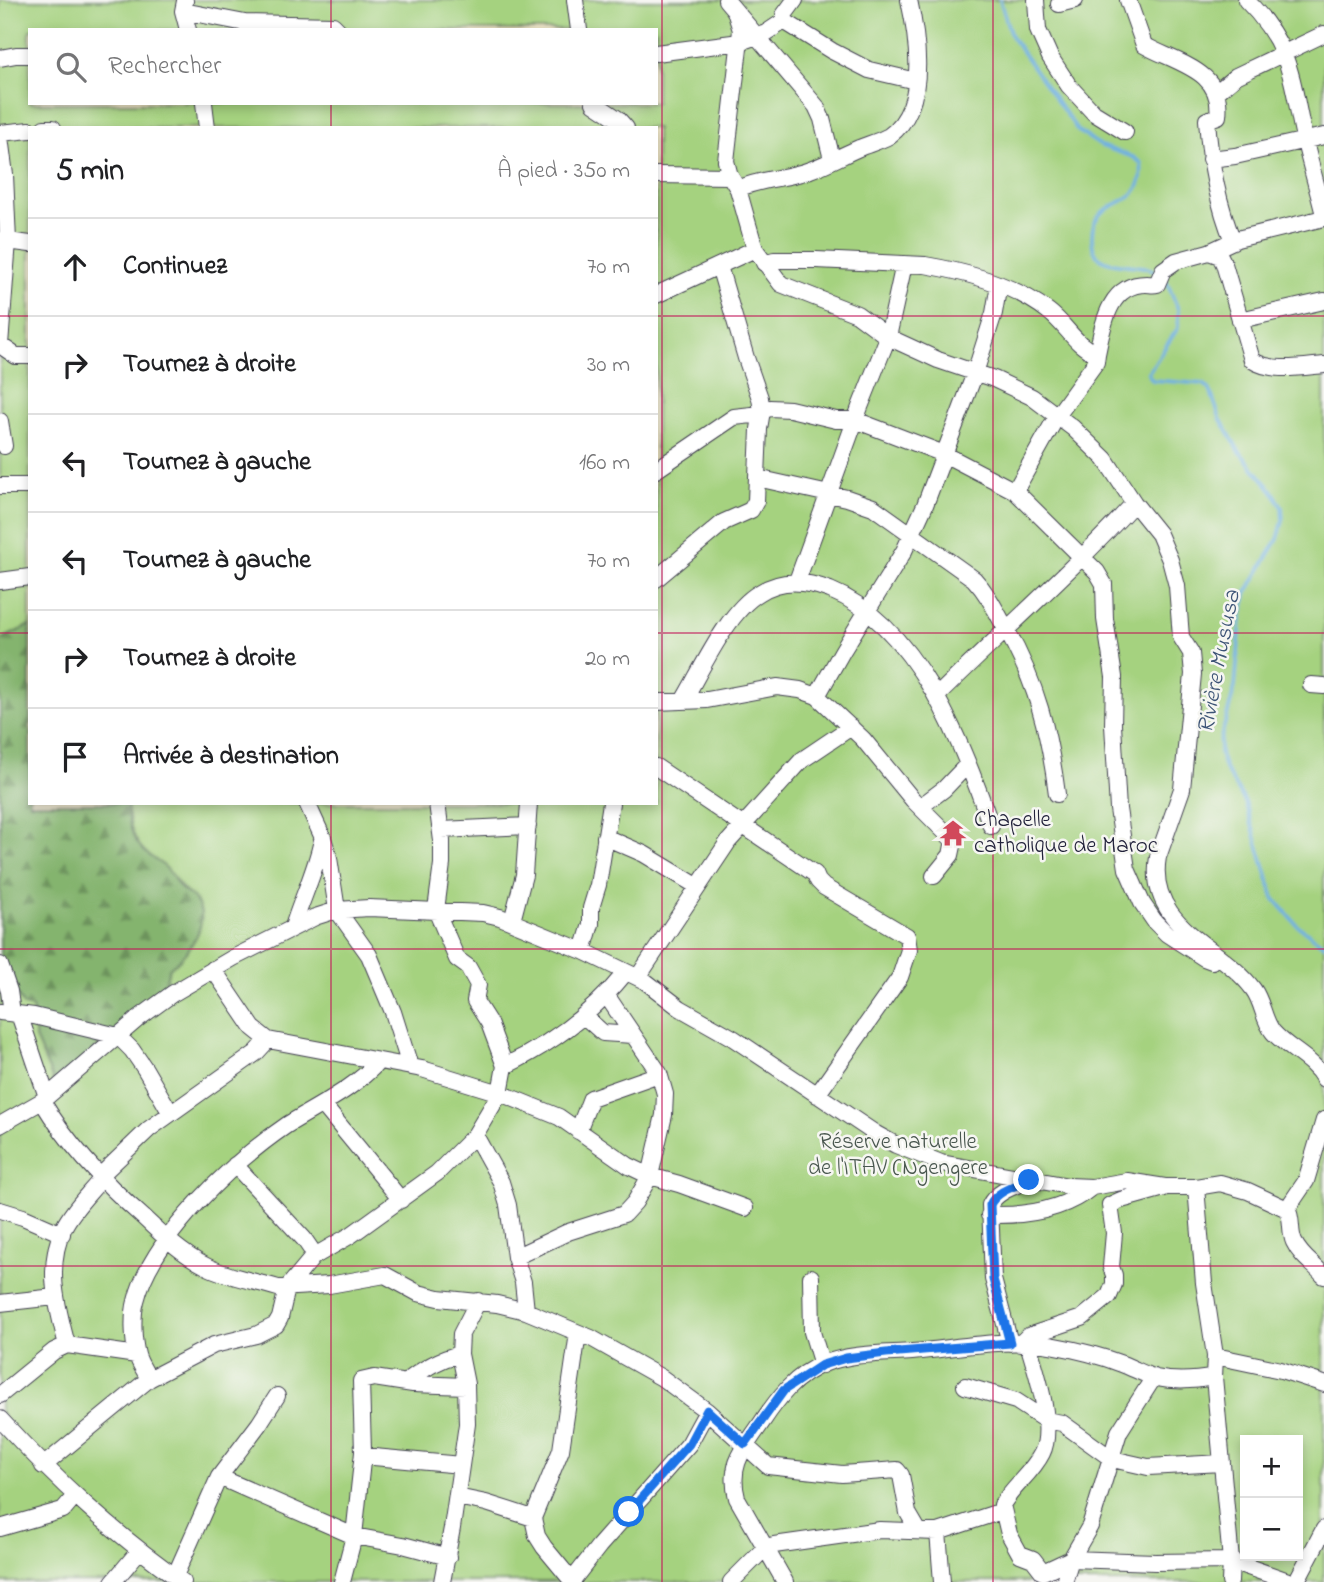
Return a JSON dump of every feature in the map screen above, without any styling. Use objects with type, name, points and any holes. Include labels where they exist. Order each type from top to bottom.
[{"type":"street","points":[[575,0],[579,28]]},
{"type":"street","points":[[795,0],[784,15],[785,21],[832,51],[869,70],[916,81]]},
{"type":"street","points":[[660,170],[734,182],[752,182],[810,171],[887,137],[901,124],[916,81],[916,33],[909,0]]},
{"type":"street","points":[[1036,0],[1038,30],[1050,57],[1069,86],[1094,113],[1125,132]]},
{"type":"street","points":[[1128,0],[1144,45],[1193,68],[1207,78],[1217,92],[1218,116],[1208,120],[1210,159],[1224,221],[1233,241]]},
{"type":"street","points":[[1015,491],[1057,416],[1090,372],[1097,354],[1106,311],[1121,293],[1129,288],[1157,284],[1176,261],[1209,252],[1233,241],[1324,217],[1305,141],[1296,90],[1284,52],[1266,20],[1246,0]]},
{"type":"street","points":[[188,28],[184,5],[245,23],[333,25],[336,28]]},
{"type":"street","points":[[731,6],[816,106],[832,159]]},
{"type":"street","points":[[731,6],[741,30],[726,161],[760,256],[781,284],[857,314],[888,337],[937,360],[1019,389],[1057,416],[1105,458],[1134,503],[1159,534],[1170,559],[1177,586],[1181,637],[1191,653],[1193,674],[1182,789],[1158,857],[1158,885],[1173,918],[1253,989],[1273,1032],[1307,1058],[1324,1079]]},
{"type":"street","points":[[658,53],[740,42],[757,37],[785,21]]},
{"type":"street","points":[[1217,92],[1237,76],[1324,34]]},
{"type":"street","points":[[0,58],[28,55]]},
{"type":"street","points":[[204,105],[207,126]]},
{"type":"street","points":[[597,105],[624,126]]},
{"type":"street","points":[[28,130],[0,135],[5,175],[0,345],[16,356],[28,356]]},
{"type":"street","points":[[1210,159],[1324,136]]},
{"type":"street","points":[[4,241],[28,244]]},
{"type":"street","points":[[1209,252],[1220,256],[1224,264],[1252,360],[1258,365],[1274,367],[1324,365]]},
{"type":"street","points":[[658,294],[719,266],[760,256],[774,260],[904,264],[940,268],[999,284],[1044,307],[1057,317],[1078,344],[1097,354]]},
{"type":"street","points":[[797,581],[888,337],[904,264]]},
{"type":"street","points":[[658,577],[724,522],[751,510],[756,501],[762,413],[760,398],[719,266]]},
{"type":"street","points":[[817,696],[912,534],[975,373],[994,313],[999,284]]},
{"type":"street","points":[[1240,320],[1324,301]]},
{"type":"street","points":[[658,465],[734,417],[762,413],[770,408],[790,409],[836,420],[855,420],[944,454],[1015,491],[1084,557],[1104,584],[1105,619],[1114,677],[1113,725],[1118,809],[1124,855],[1131,882],[1149,913],[1167,934],[1204,958],[1225,963]]},
{"type":"street","points":[[0,421],[4,446]]},
{"type":"street","points":[[757,478],[873,507],[974,579],[983,589],[1015,645],[1034,688],[1048,733],[1057,794]]},
{"type":"street","points":[[0,486],[28,486]]},
{"type":"street","points":[[936,697],[1084,557],[1134,503]]},
{"type":"street","points":[[0,582],[28,577]]},
{"type":"street","points":[[683,701],[732,618],[748,602],[774,585],[797,581],[815,584],[841,595],[868,612],[890,631],[936,697],[968,764],[991,826]]},
{"type":"street","points":[[658,702],[707,700],[777,687],[800,690],[817,696],[851,727],[920,807],[954,841],[951,855],[934,876]]},
{"type":"street","points":[[505,1066],[550,1041],[584,1016],[632,974],[743,825],[802,760],[851,727]]},
{"type":"street","points":[[920,807],[944,789],[968,764]]},
{"type":"street","points":[[658,769],[815,874],[824,887],[907,936],[909,950],[900,977],[817,1095]]},
{"type":"street","points":[[308,805],[329,858],[337,911],[369,955],[393,1012],[410,1066]]},
{"type":"street","points":[[43,1466],[149,1379],[214,1345],[256,1335],[276,1325],[287,1288],[315,1255],[351,1235],[401,1200],[436,1173],[475,1135],[500,1093],[505,1066],[489,1023],[475,1000],[478,985],[468,967],[457,959],[436,910],[442,864],[437,805]]},
{"type":"street","points":[[512,921],[524,875],[529,805]]},
{"type":"street","points":[[583,951],[592,924],[592,908],[611,805]]},
{"type":"street","points":[[441,830],[528,826]]},
{"type":"street","points":[[605,837],[644,854],[697,886]]},
{"type":"street","points":[[293,927],[302,897],[318,861],[323,838]]},
{"type":"street","points":[[0,1125],[44,1099],[172,994],[293,927],[337,911],[392,908],[483,914],[512,921],[632,974],[896,1145],[958,1167],[1069,1186],[1091,1187],[1127,1181],[1165,1187],[1196,1187],[1220,1183],[1248,1191],[1290,1212],[1290,1230],[1297,1247],[1324,1276]]},
{"type":"street","points":[[0,965],[9,991],[10,1013],[44,1099],[60,1131],[100,1178],[167,1239],[208,1268],[278,1288],[329,1285],[385,1275],[418,1293],[526,1311],[630,1359],[707,1410],[768,1466],[842,1474],[897,1470],[901,1475],[908,1513],[918,1530]]},
{"type":"street","points":[[213,969],[253,1028],[268,1040],[410,1066],[500,1093],[559,1117],[629,1166],[650,1176],[745,1208]]},
{"type":"street","points":[[515,1257],[568,1232],[624,1214],[635,1202],[650,1176],[664,1115],[665,1094],[659,1074],[607,996]]},
{"type":"street","points":[[10,1013],[118,1036],[145,1069],[170,1112]]},
{"type":"street","points":[[584,1016],[603,1033],[633,1035]]},
{"type":"street","points":[[67,1345],[53,1277],[64,1227],[100,1178],[149,1129],[256,1053],[268,1040]]},
{"type":"street","points":[[149,1379],[137,1355],[135,1304],[142,1282],[167,1239],[235,1164],[287,1125],[323,1105],[367,1075],[379,1061]]},
{"type":"street","points":[[578,1131],[591,1098],[659,1074]]},
{"type":"street","points":[[323,1105],[401,1200]]},
{"type":"street","points":[[1287,1209],[1306,1181],[1324,1120]]},
{"type":"street","points":[[475,1135],[501,1182],[511,1217],[515,1257],[523,1282],[526,1311]]},
{"type":"street","points":[[235,1164],[304,1238],[315,1255]]},
{"type":"street","points":[[1029,1180],[992,1199],[989,1215],[993,1279],[1020,1344],[1040,1381],[1045,1420],[1043,1451],[1002,1506],[1009,1534],[1020,1554],[1034,1559],[1043,1572],[1071,1559],[1231,1561],[1294,1582],[1324,1529]]},
{"type":"street","points":[[989,1215],[1038,1212],[1082,1195],[1091,1187]]},
{"type":"street","points":[[1020,1344],[1028,1336],[1082,1318],[1109,1296],[1114,1284],[1111,1267],[1114,1233],[1110,1205],[1165,1187]]},
{"type":"street","points":[[1196,1187],[1204,1283],[1215,1356],[1214,1377],[1231,1561],[1230,1582]]},
{"type":"street","points":[[0,1210],[62,1234]]},
{"type":"street","points":[[811,1277],[812,1332],[822,1365]]},
{"type":"street","points":[[0,1303],[55,1297]]},
{"type":"street","points":[[442,1582],[467,1424],[466,1386],[460,1354],[461,1334],[478,1301]]},
{"type":"street","points":[[578,1333],[561,1450],[533,1518],[537,1536],[572,1581],[599,1546],[682,1453],[707,1410]]},
{"type":"street","points":[[785,1582],[737,1499],[734,1486],[735,1467],[745,1444],[784,1390],[822,1365],[846,1358],[886,1353],[1020,1344],[1052,1345],[1087,1352],[1154,1377],[1193,1381],[1214,1377]]},
{"type":"street","points":[[0,1395],[54,1351],[67,1345],[137,1355]]},
{"type":"street","points":[[405,1383],[444,1358],[460,1354]]},
{"type":"street","points":[[1215,1356],[1281,1370],[1324,1384]]},
{"type":"street","points":[[1064,1582],[1071,1559],[1090,1526],[1119,1432],[1154,1377]]},
{"type":"street","points":[[342,1582],[354,1535],[363,1456],[361,1381],[374,1378],[405,1383],[466,1386]]},
{"type":"street","points":[[965,1386],[1016,1401],[1045,1420],[1062,1423],[1112,1459],[1148,1467],[1222,1463]]},
{"type":"street","points":[[0,1419],[74,1497],[139,1552],[179,1579],[219,1477],[277,1396]]},
{"type":"street","points":[[363,1456],[461,1465]]},
{"type":"street","points":[[219,1477],[354,1535],[448,1557]]},
{"type":"street","points":[[0,1528],[63,1510],[74,1497]]},
{"type":"street","points":[[457,1497],[533,1518]]},
{"type":"street","points":[[731,1582],[766,1547],[880,1530],[938,1532],[1002,1511]]},
{"type":"street","points":[[938,1532],[942,1582]]},
{"type":"street","points":[[113,1582],[139,1552]]},
{"type":"green space","name":"Réserve naturelle de l'ITAV (Ngengere","points":[[0,0],[1324,0],[1324,1582],[0,1582],[0,975],[6,975],[32,1008],[36,1025],[35,1038],[49,1066],[52,1080],[93,1051],[165,984],[169,968],[181,959],[194,899],[166,869],[144,852],[131,826],[127,805],[658,805],[658,126],[28,126],[28,626],[0,640]]},
{"type":"green space","points":[[28,626],[28,805],[127,805],[130,825],[136,840],[145,852],[166,868],[182,890],[193,898],[201,917],[200,927],[191,946],[169,968],[165,984],[156,995],[55,1084],[35,1038],[36,1025],[32,1008],[24,1006],[12,986],[0,975],[0,640]]},
{"type":"waterway","name":"Rivière Mususa","points":[[1000,0],[1011,36],[1078,131],[1101,146],[1133,157],[1141,163],[1141,179],[1136,190],[1100,214],[1094,224],[1094,250],[1107,262],[1148,268],[1157,273]]},
{"type":"waterway","name":"Rivière Mususa","points":[[1166,280],[1178,309],[1178,328],[1148,373],[1152,380],[1204,384],[1210,390],[1220,418],[1239,451],[1273,491],[1282,507],[1283,521],[1278,539],[1246,594],[1235,687],[1220,741],[1220,754],[1225,769],[1245,802],[1274,898],[1298,926],[1324,945]]},
{"type":"place","name":"Chapelle catholique de Maroc","points":[[953,833]]},
{"type":"route","points":[[629,1512],[689,1444],[707,1410],[745,1444],[784,1390],[822,1365],[846,1358],[886,1353],[1010,1343],[993,1279],[990,1205],[992,1199],[1006,1190],[1029,1180]]}]
